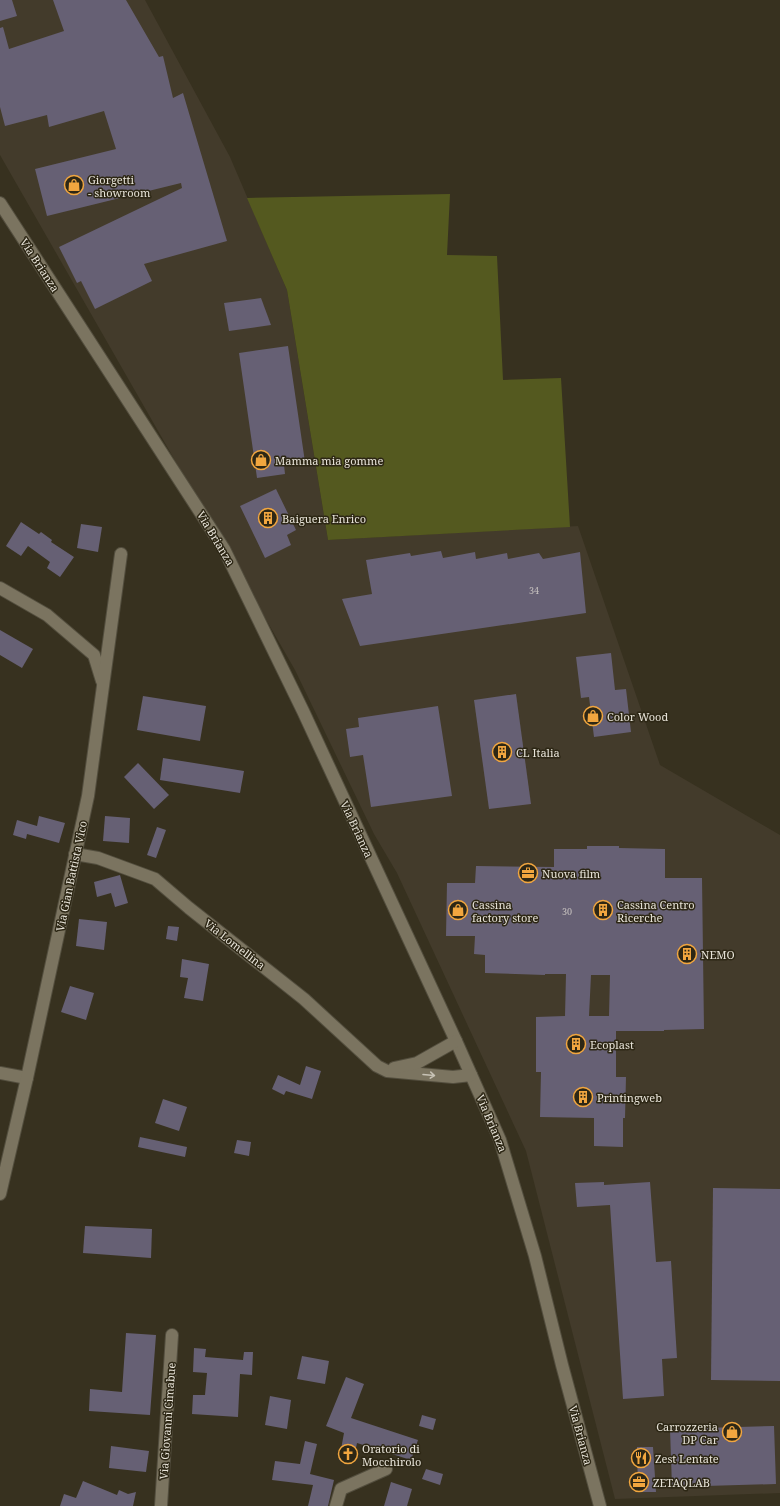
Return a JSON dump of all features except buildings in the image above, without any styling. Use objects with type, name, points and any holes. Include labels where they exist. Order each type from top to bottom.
[{"type":"street","name":"Via Brianza","points":[[0,203],[224,549],[303,711],[456,1041],[502,1147],[535,1256],[562,1365],[600,1506]]},
{"type":"street","name":"Via Gian Battista Vico","points":[[0,1194],[27,1078],[88,796],[121,554]]},
{"type":"street","points":[[0,588],[47,615],[94,655],[103,684]]},
{"type":"street","name":"Via Lomellina","points":[[75,854],[98,858],[155,879],[189,908],[304,999],[377,1066],[387,1071],[407,1073],[453,1077],[471,1075]]},
{"type":"street","points":[[377,1066],[394,1068],[417,1063],[456,1041]]},
{"type":"street","points":[[0,1073],[27,1078]]},
{"type":"street","name":"Via Giovanni Cimabue","points":[[161,1506],[172,1335]]},
{"type":"street","points":[[336,1506],[341,1489],[386,1469]]},
{"type":"shaded area","points":[[0,0],[145,0],[230,157],[287,290],[328,540],[578,526],[660,765],[780,835],[780,1493],[615,1499],[526,1151],[397,873],[374,834],[295,670],[0,155]]},
{"type":"green space","points":[[450,194],[447,255],[497,256],[503,380],[561,378],[570,527],[328,540],[287,290],[247,198]]},
{"type":"place","name":"Giorgetti - showroom","points":[[74,185]]},
{"type":"place","name":"Mamma mia gomme","points":[[261,460]]},
{"type":"place","name":"Baiguera Enrico","points":[[268,518]]},
{"type":"place","name":"Color Wood","points":[[593,716]]},
{"type":"place","name":"CL Italia","points":[[502,752]]},
{"type":"place","name":"Nuova film","points":[[528,873]]},
{"type":"place","name":"Cassina factory store","points":[[458,910]]},
{"type":"place","name":"Cassina Centro Ricerche","points":[[603,910]]},
{"type":"place","name":"NEMO","points":[[687,954]]},
{"type":"place","name":"Ecoplast","points":[[576,1044]]},
{"type":"place","name":"Printingweb","points":[[583,1097]]},
{"type":"place","name":"Carrozzeria DP Car","points":[[732,1432]]},
{"type":"place","name":"Oratorio di Mocchirolo","points":[[348,1454]]},
{"type":"place","name":"Zest Lentate","points":[[641,1458]]},
{"type":"place","name":"ZETAQLAB","points":[[639,1482]]}]
